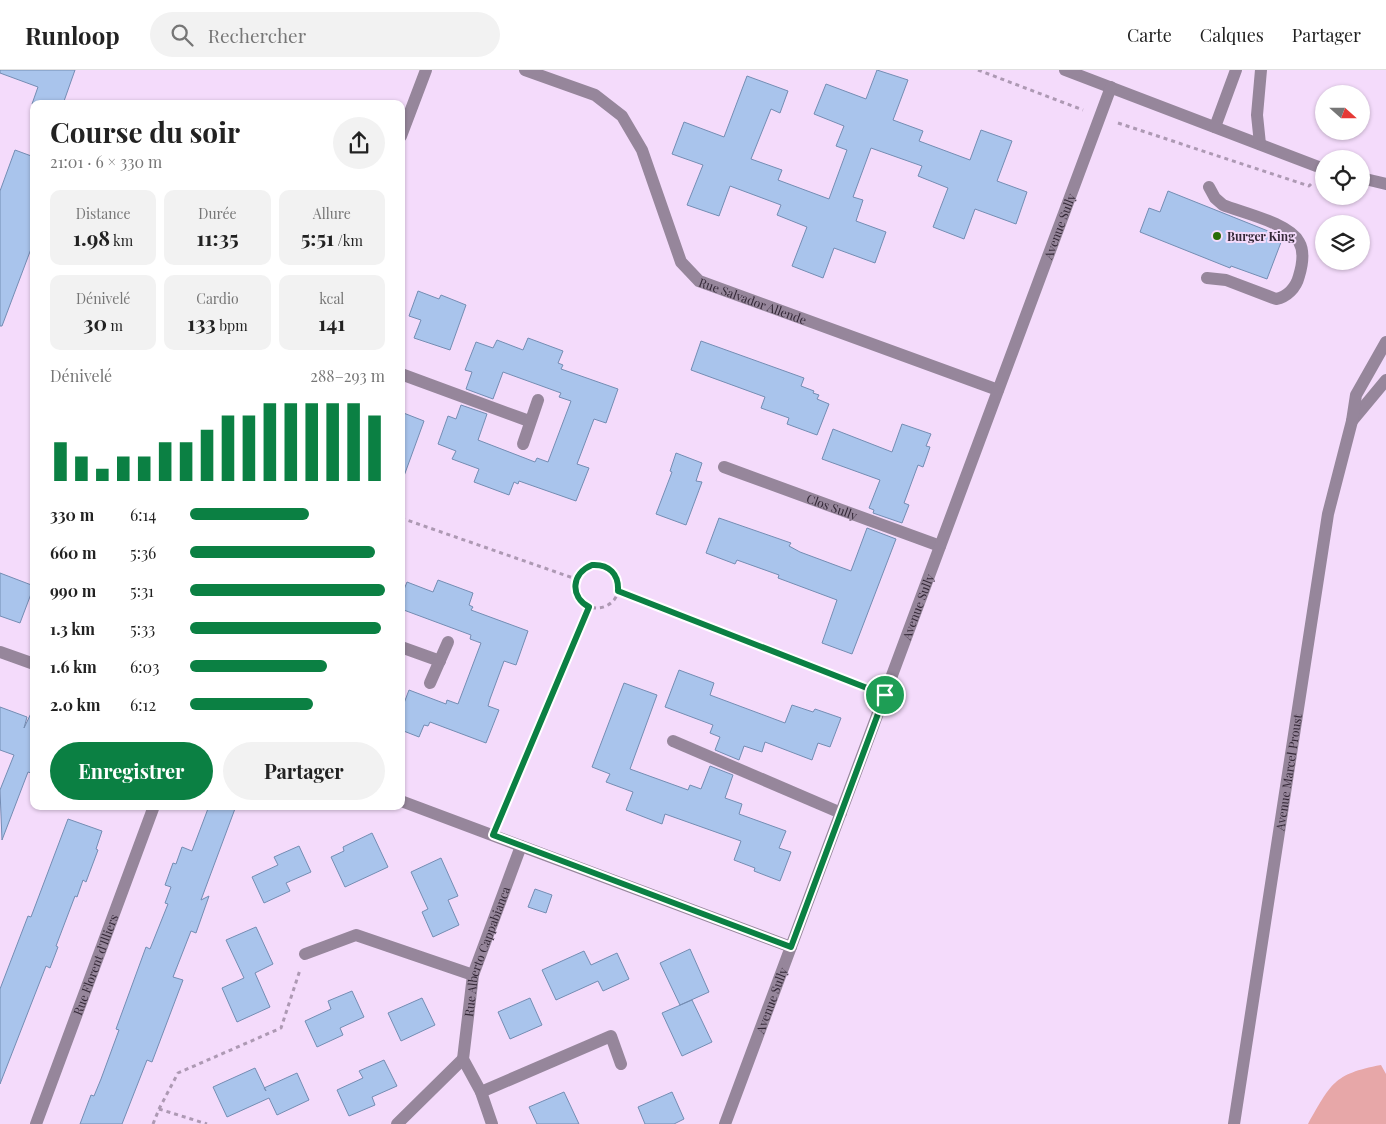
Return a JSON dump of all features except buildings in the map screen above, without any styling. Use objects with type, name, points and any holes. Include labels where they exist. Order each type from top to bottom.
[{"type":"street","points":[[405,125],[426,70]]},
{"type":"street","name":"Rue Salvador Allende","points":[[525,70],[594,96],[622,116],[642,150],[681,262],[699,281],[998,390]]},
{"type":"street","points":[[1065,70],[1315,165]]},
{"type":"street","points":[[1215,127],[1236,70]]},
{"type":"street","points":[[1260,144],[1257,114],[1261,70]]},
{"type":"street","name":"Avenue Sully","points":[[725,1124],[1111,88]]},
{"type":"street","points":[[1370,180],[1386,184]]},
{"type":"street","points":[[1207,278],[1226,280],[1276,299],[1284,298],[1297,282],[1303,263],[1300,243],[1291,232],[1224,205],[1215,198],[1209,187]]},
{"type":"street","name":"Avenue Marcel Proust","points":[[1234,1124],[1328,514],[1352,421],[1356,395],[1386,342]]},
{"type":"street","points":[[405,375],[529,421]]},
{"type":"street","name":"Avenue Marcel Proust","points":[[1352,421],[1386,380]]},
{"type":"street","points":[[522,444],[538,400]]},
{"type":"street","name":"Clos Sully","points":[[724,467],[940,546]]},
{"type":"street","points":[[430,682],[448,642]]},
{"type":"street","points":[[405,648],[440,661]]},
{"type":"street","points":[[0,652],[30,663]]},
{"type":"street","points":[[673,741],[841,813]]},
{"type":"street","points":[[405,802],[791,947]]},
{"type":"street","name":"Rue Florent d'Illiers","points":[[36,1124],[153,810]]},
{"type":"street","name":"Rue Alberto Cappabianca","points":[[463,1059],[473,975],[521,846]]},
{"type":"street","points":[[305,954],[356,935],[473,975]]},
{"type":"street","points":[[481,1092],[611,1036],[621,1064]]},
{"type":"street","points":[[397,1124],[463,1059],[481,1092],[492,1124]]},
{"type":"path","points":[[978,70],[1100,117],[1309,186],[1314,182]]},
{"type":"path","points":[[405,519],[576,578]]},
{"type":"path","points":[[599,565],[612,571],[616,576],[618,591],[610,604],[604,607],[589,607],[578,598],[575,592],[576,578],[585,568],[599,565]]},
{"type":"path","points":[[618,591],[885,695]]},
{"type":"path","points":[[493,835],[589,607]]},
{"type":"path","points":[[153,1124],[178,1073],[281,1028],[305,954]]},
{"type":"path","points":[[159,1109],[208,1124]]},
{"type":"shaded area","points":[[1381,1065],[1386,1074],[1386,1124],[1308,1124],[1322,1099],[1335,1083],[1353,1072]]},
{"type":"place","name":"Burger King","points":[[1217,236]]},
{"type":"route","points":[[592,565],[606,567],[612,571],[616,576],[618,591],[885,695],[791,947],[493,835],[589,607],[578,598],[575,586],[576,578],[580,572],[592,565]]}]
